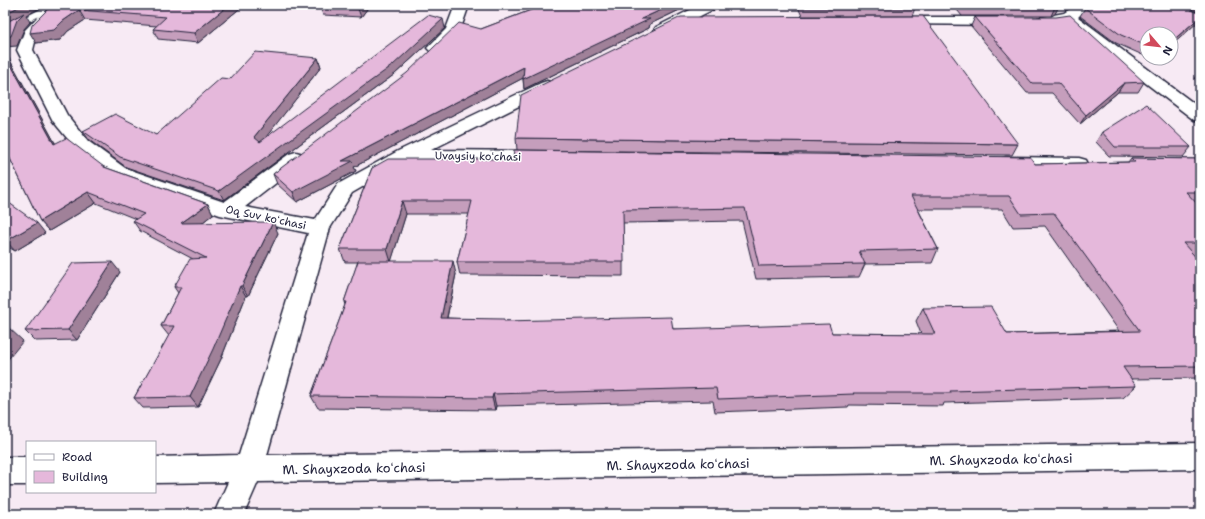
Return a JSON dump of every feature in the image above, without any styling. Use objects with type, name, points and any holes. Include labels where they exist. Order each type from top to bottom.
[{"type":"street","name":"Oq Suv koʻchasi","points":[[56,5],[30,34],[25,50],[58,117],[82,145],[118,172],[227,210],[320,228],[345,189],[404,155],[560,79]]},
{"type":"street","points":[[424,57],[453,31],[462,5]]},
{"type":"street","points":[[1055,5],[1068,17],[1200,116]]},
{"type":"street","points":[[885,21],[1051,21],[1068,17],[1085,5]]},
{"type":"street","points":[[644,38],[680,21],[711,13]]},
{"type":"street","points":[[227,210],[308,149]]},
{"type":"street","name":"Uvaysiy koʻchasi","points":[[404,155],[564,157]]},
{"type":"street","points":[[985,163],[1097,164]]},
{"type":"street","points":[[229,514],[249,470],[320,228]]},
{"type":"street","name":"M. Shayxzoda koʻchasi","points":[[156,470],[249,470],[1200,456]]},
{"type":"street","points":[[5,471],[26,471]]},
{"type":"lane","points":[[5,30],[56,5]]},
{"type":"building","points":[[5,5],[22,5],[5,14]]},
{"type":"building","points":[[52,5],[229,5],[194,33],[153,29],[166,17],[79,10],[63,21],[54,30],[30,33],[32,25]]},
{"type":"building","points":[[322,5],[362,5],[358,9],[320,7]]},
{"type":"building","points":[[539,5],[672,5],[641,19],[650,19],[523,79],[524,67],[342,161],[353,161],[293,192],[273,174],[407,73],[459,23],[481,29],[539,7]]},
{"type":"building","points":[[802,5],[913,5],[915,8],[804,8]]},
{"type":"building","points":[[963,5],[1058,5],[1059,6],[965,7]]},
{"type":"building","points":[[1089,5],[1199,5],[1191,10],[1200,13],[1200,17],[1179,35],[1179,26],[1139,26],[1139,43],[1121,35],[1085,8]]},
{"type":"building","points":[[24,13],[17,20],[11,36],[5,37],[5,23]]},
{"type":"building","points":[[428,15],[443,19],[393,65],[219,191],[120,157],[83,131],[115,114],[156,135],[221,78],[230,79],[255,52],[318,58],[254,137],[260,142]]},
{"type":"building","points":[[1070,15],[1144,82],[1124,83],[1086,115],[1058,83],[1032,83],[975,17],[1056,17]]},
{"type":"building","points":[[923,16],[1018,144],[516,138],[521,95],[681,17]]},
{"type":"building","points":[[5,54],[54,144],[66,138],[104,167],[208,204],[181,223],[273,222],[242,286],[240,286],[213,349],[190,397],[134,398],[174,326],[161,326],[181,287],[174,287],[190,259],[206,258],[133,221],[144,214],[88,192],[40,221],[5,148]]},
{"type":"building","points":[[1146,104],[1191,147],[1115,147],[1102,132]]},
{"type":"building","points":[[514,150],[1030,157],[1035,164],[1135,162],[1131,158],[1200,159],[1200,192],[1186,192],[1200,207],[1200,243],[1183,243],[1200,262],[1200,366],[1123,367],[1136,386],[950,391],[951,393],[853,393],[854,394],[718,399],[716,388],[493,394],[492,398],[311,396],[346,302],[344,302],[358,261],[453,261],[441,318],[504,319],[504,321],[671,317],[673,329],[829,324],[832,333],[935,334],[923,308],[991,307],[1007,334],[1140,331],[1054,213],[1021,214],[1009,196],[911,196],[938,249],[859,251],[865,264],[759,266],[745,208],[623,210],[624,262],[457,262],[472,201],[402,201],[387,249],[340,249],[372,168],[388,159],[513,159]]},
{"type":"building","points":[[5,200],[37,223],[6,241],[5,240]]},
{"type":"building","points":[[112,262],[68,330],[25,331],[73,263]]},
{"type":"building","points":[[5,327],[9,328],[5,333]]},
{"type":"building","points":[[517,511],[562,512],[562,514],[517,514]]}]
